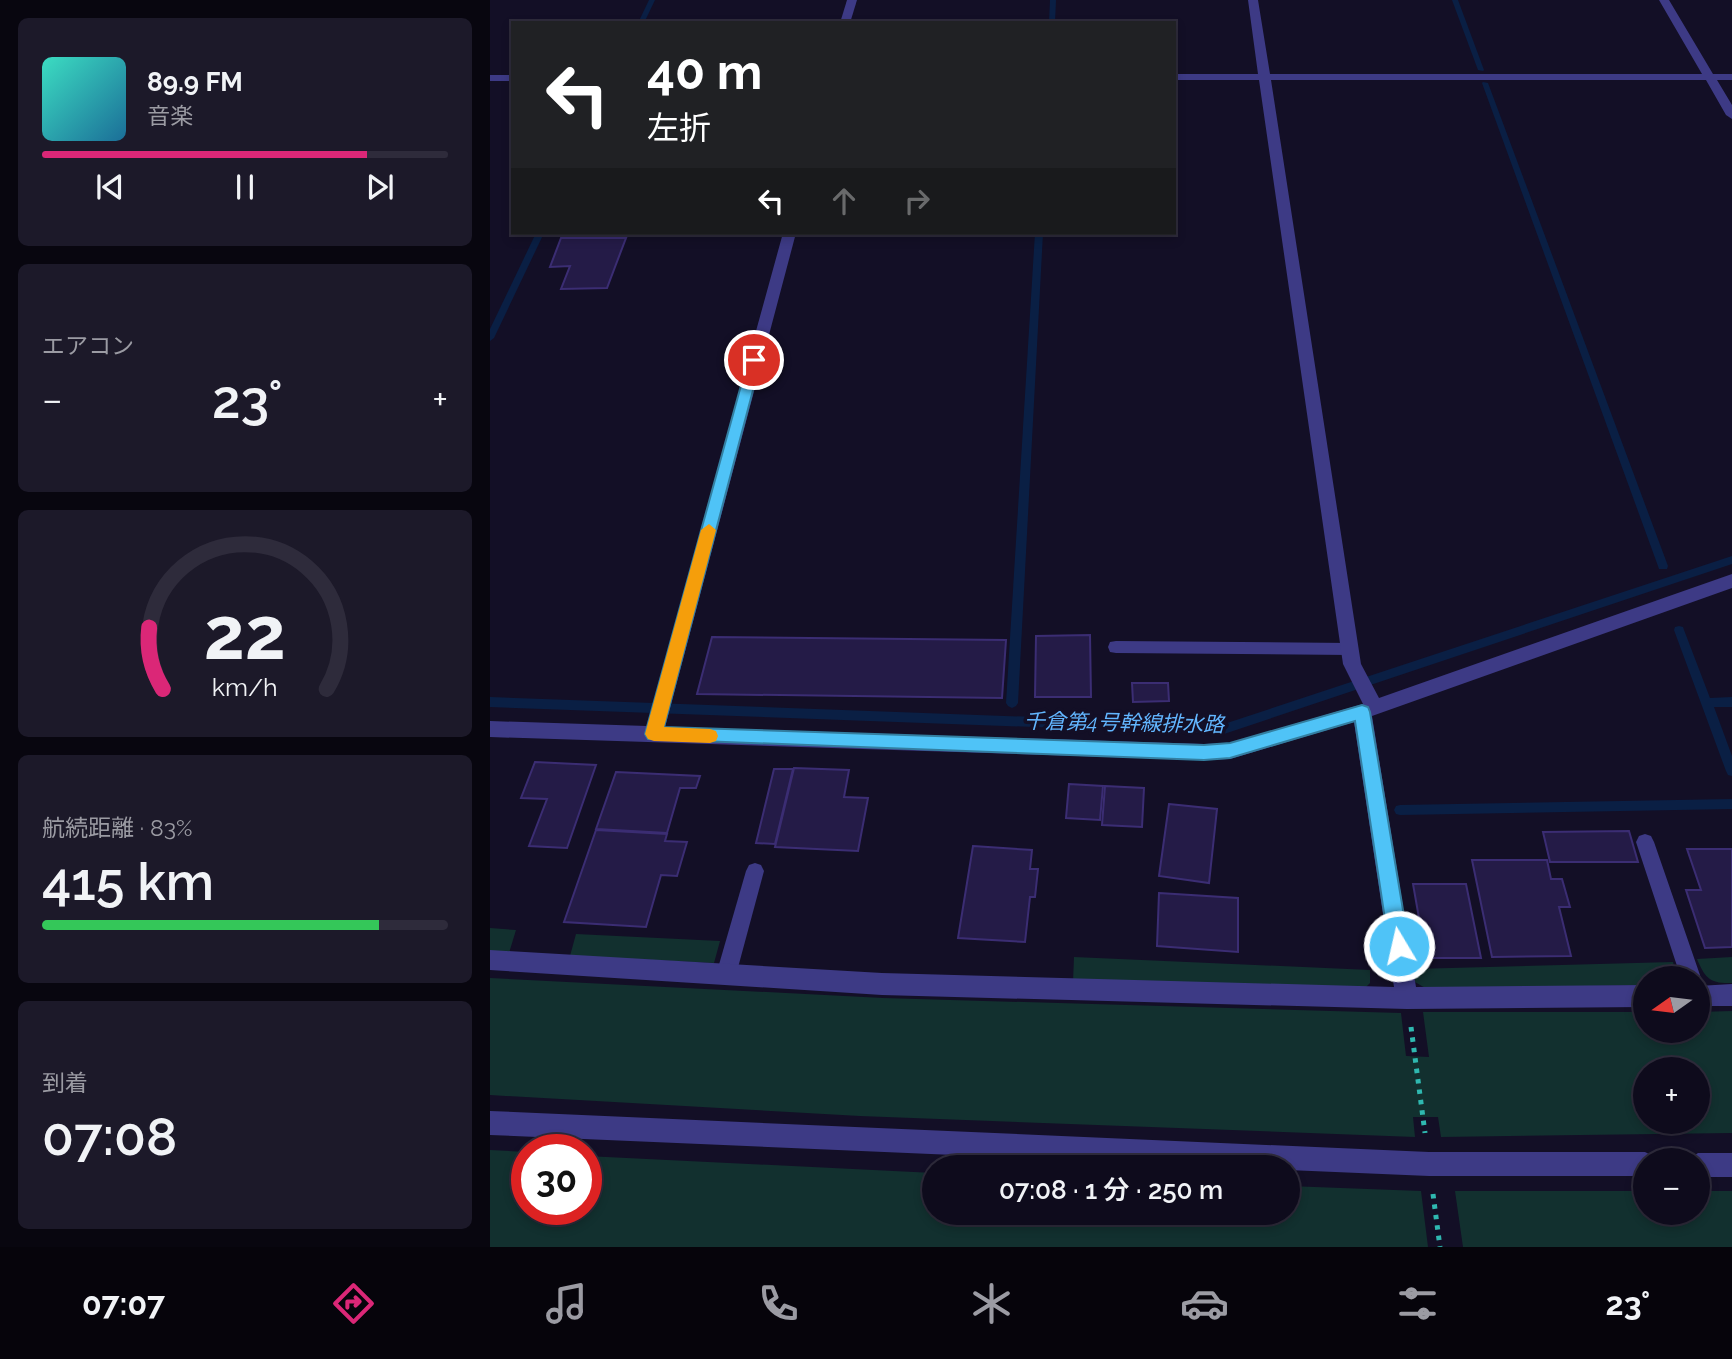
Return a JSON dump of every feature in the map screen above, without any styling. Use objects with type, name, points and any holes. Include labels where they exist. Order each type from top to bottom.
[{"type":"street","points":[[846,21],[852,0]]},
{"type":"street","points":[[1253,0],[1350,649],[1368,706],[1407,998]]},
{"type":"street","points":[[1664,0],[1732,115]]},
{"type":"street","points":[[1176,78],[1732,77]]},
{"type":"street","points":[[490,78],[511,78]]},
{"type":"street","points":[[655,730],[788,235]]},
{"type":"street","points":[[490,729],[655,730],[1230,751],[1732,581]]},
{"type":"street","points":[[490,960],[882,984],[1407,998],[1633,996]]},
{"type":"street","points":[[1710,996],[1732,995]]},
{"type":"street","points":[[490,1123],[1429,1164],[1633,1164]]},
{"type":"street","points":[[1710,1164],[1732,1165]]},
{"type":"lane","points":[[1116,647],[1350,649]]},
{"type":"lane","points":[[1645,842],[1686,966]]},
{"type":"lane","points":[[726,975],[755,871]]},
{"type":"path","points":[[1415,1057],[1423,1117]]},
{"type":"green space","points":[[490,928],[516,930],[509,953],[490,952]]},
{"type":"green space","points":[[576,934],[720,941],[714,963],[570,956]]},
{"type":"green space","points":[[1074,957],[1370,970],[1370,983],[1363,990],[1073,982]]},
{"type":"green space","points":[[1732,957],[1732,983],[1710,980],[1710,966],[1700,966],[1697,959]]},
{"type":"green space","points":[[1673,962],[1674,966],[1633,966],[1633,985],[1427,989],[1415,982],[1413,969]]},
{"type":"green space","points":[[490,978],[883,998],[1401,1013],[1406,1056],[1429,1057],[1423,1012],[1633,1012],[1633,1043],[1710,1043],[1710,1012],[1732,1011],[1732,1133],[1710,1133],[1710,1057],[1633,1057],[1633,1134],[1659,1134],[1441,1137],[1438,1117],[1413,1117],[1415,1137],[860,1116],[490,1095]]},
{"type":"green space","points":[[490,1150],[511,1151],[511,1225],[602,1225],[602,1157],[922,1172],[922,1225],[1300,1225],[1300,1186],[1421,1191],[1428,1247],[490,1247]]},
{"type":"green space","points":[[1455,1191],[1633,1191],[1633,1225],[1710,1225],[1710,1191],[1732,1191],[1732,1247],[1463,1247]]},
{"type":"building","points":[[561,238],[626,238],[607,288],[561,289],[570,266],[550,267]]},
{"type":"building","points":[[1090,635],[1091,697],[1035,697],[1036,636]]},
{"type":"building","points":[[712,637],[1006,640],[1002,698],[697,694]]},
{"type":"building","points":[[1132,683],[1168,683],[1169,701],[1133,702]]},
{"type":"building","points":[[535,762],[596,765],[567,848],[529,846],[547,799],[521,798]]},
{"type":"building","points":[[794,768],[849,770],[844,797],[868,798],[858,851],[775,847]]},
{"type":"building","points":[[774,769],[793,769],[775,844],[756,843]]},
{"type":"building","points":[[616,772],[700,776],[696,788],[680,788],[667,833],[596,829]]},
{"type":"building","points":[[1069,784],[1103,786],[1100,820],[1066,818]]},
{"type":"building","points":[[1105,786],[1144,788],[1142,827],[1102,825]]},
{"type":"building","points":[[1169,804],[1217,809],[1209,883],[1159,876]]},
{"type":"building","points":[[596,830],[667,834],[665,841],[687,842],[677,876],[661,875],[646,927],[564,922]]},
{"type":"building","points":[[1629,831],[1638,862],[1550,862],[1543,832]]},
{"type":"building","points":[[973,846],[1032,850],[1030,869],[1038,869],[1035,897],[1030,897],[1025,942],[958,938]]},
{"type":"building","points":[[1687,849],[1732,849],[1732,947],[1705,948],[1686,890],[1701,890]]},
{"type":"building","points":[[1472,860],[1547,860],[1551,879],[1562,879],[1570,907],[1559,907],[1571,956],[1492,957]]},
{"type":"building","points":[[1413,884],[1466,884],[1481,958],[1426,958]]},
{"type":"building","points":[[1159,893],[1238,898],[1238,952],[1157,946]]},
{"type":"waterway","points":[[642,21],[652,0]]},
{"type":"waterway","points":[[1052,21],[1053,0]]},
{"type":"waterway","points":[[1455,0],[1481,70]]},
{"type":"waterway","points":[[1485,83],[1663,566]]},
{"type":"waterway","points":[[490,338],[539,235]]},
{"type":"waterway","points":[[1012,703],[1039,235]]},
{"type":"waterway","name":"千倉第4号幹線排水路","points":[[490,702],[1224,729],[1732,560]]},
{"type":"waterway","points":[[1679,630],[1706,703]]},
{"type":"waterway","points":[[1706,703],[1732,702]]},
{"type":"waterway","points":[[1706,703],[1732,771]]},
{"type":"waterway","points":[[1400,810],[1732,804]]},
{"type":"slow traffic","points":[[709,530],[654,734],[710,736]]},
{"type":"route","points":[[754,360],[654,734],[1204,752],[1230,751],[1362,712],[1399,946]]}]
